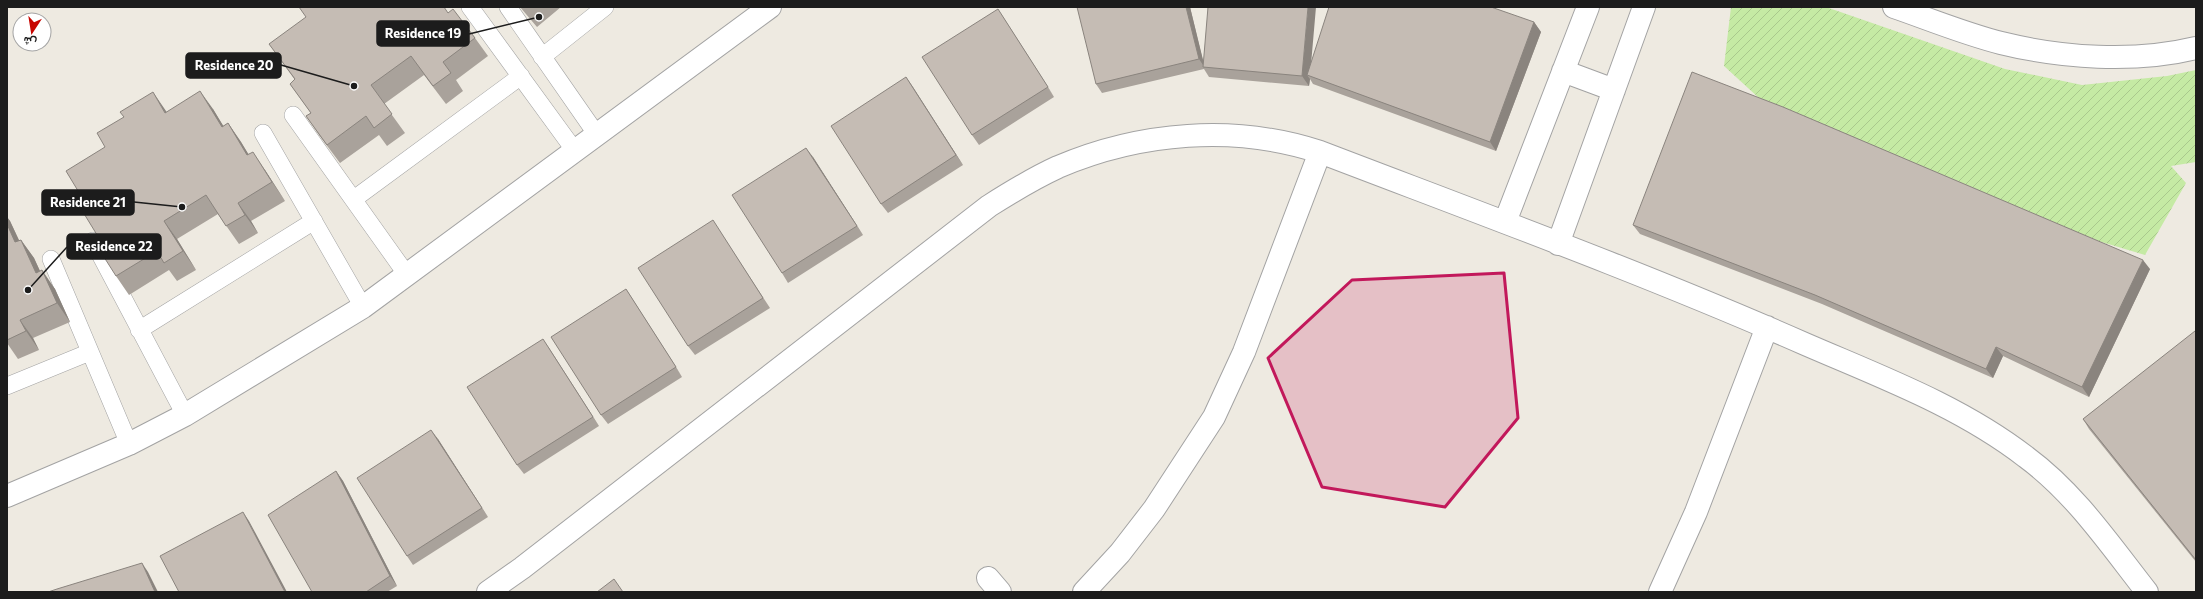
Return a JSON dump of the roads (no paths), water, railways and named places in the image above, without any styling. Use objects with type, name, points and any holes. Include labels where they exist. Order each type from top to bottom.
[{"type":"street","points":[[1504,222],[1588,7]]},
{"type":"street","points":[[1558,244],[1644,7]]},
{"type":"street","points":[[1894,7],[2000,42],[2047,52],[2095,56],[2143,55],[2196,48]]},
{"type":"street","points":[[7,496],[130,444],[185,415],[363,306],[597,135],[763,9]]},
{"type":"street","points":[[1563,71],[1614,90]]},
{"type":"street","points":[[488,592],[522,568],[989,206],[1022,185],[1094,153],[1132,143],[1172,137],[1211,135],[1251,136],[1290,142],[1320,152],[1504,222],[1767,327],[1942,404],[1976,422],[2027,457],[2074,501],[2147,592]]},
{"type":"street","points":[[1084,592],[1120,553],[1154,509],[1214,417],[1244,352],[1320,152]]},
{"type":"street","points":[[1660,592],[1696,512],[1767,327]]},
{"type":"lane","points":[[470,7],[575,151]]},
{"type":"lane","points":[[508,7],[597,135]]},
{"type":"lane","points":[[542,57],[605,7]]},
{"type":"lane","points":[[354,199],[521,76]]},
{"type":"lane","points":[[293,115],[407,275]]},
{"type":"lane","points":[[263,133],[363,306]]},
{"type":"lane","points":[[139,330],[314,221]]},
{"type":"lane","points":[[93,241],[185,415]]},
{"type":"lane","points":[[51,259],[130,444]]},
{"type":"lane","points":[[7,386],[90,352]]},
{"type":"place","name":"Residence 19","points":[[539,17]]},
{"type":"place","name":"Residence 20","points":[[354,86]]},
{"type":"place","name":"Residence 21","points":[[182,207]]},
{"type":"place","name":"Residence 22","points":[[28,290]]}]
